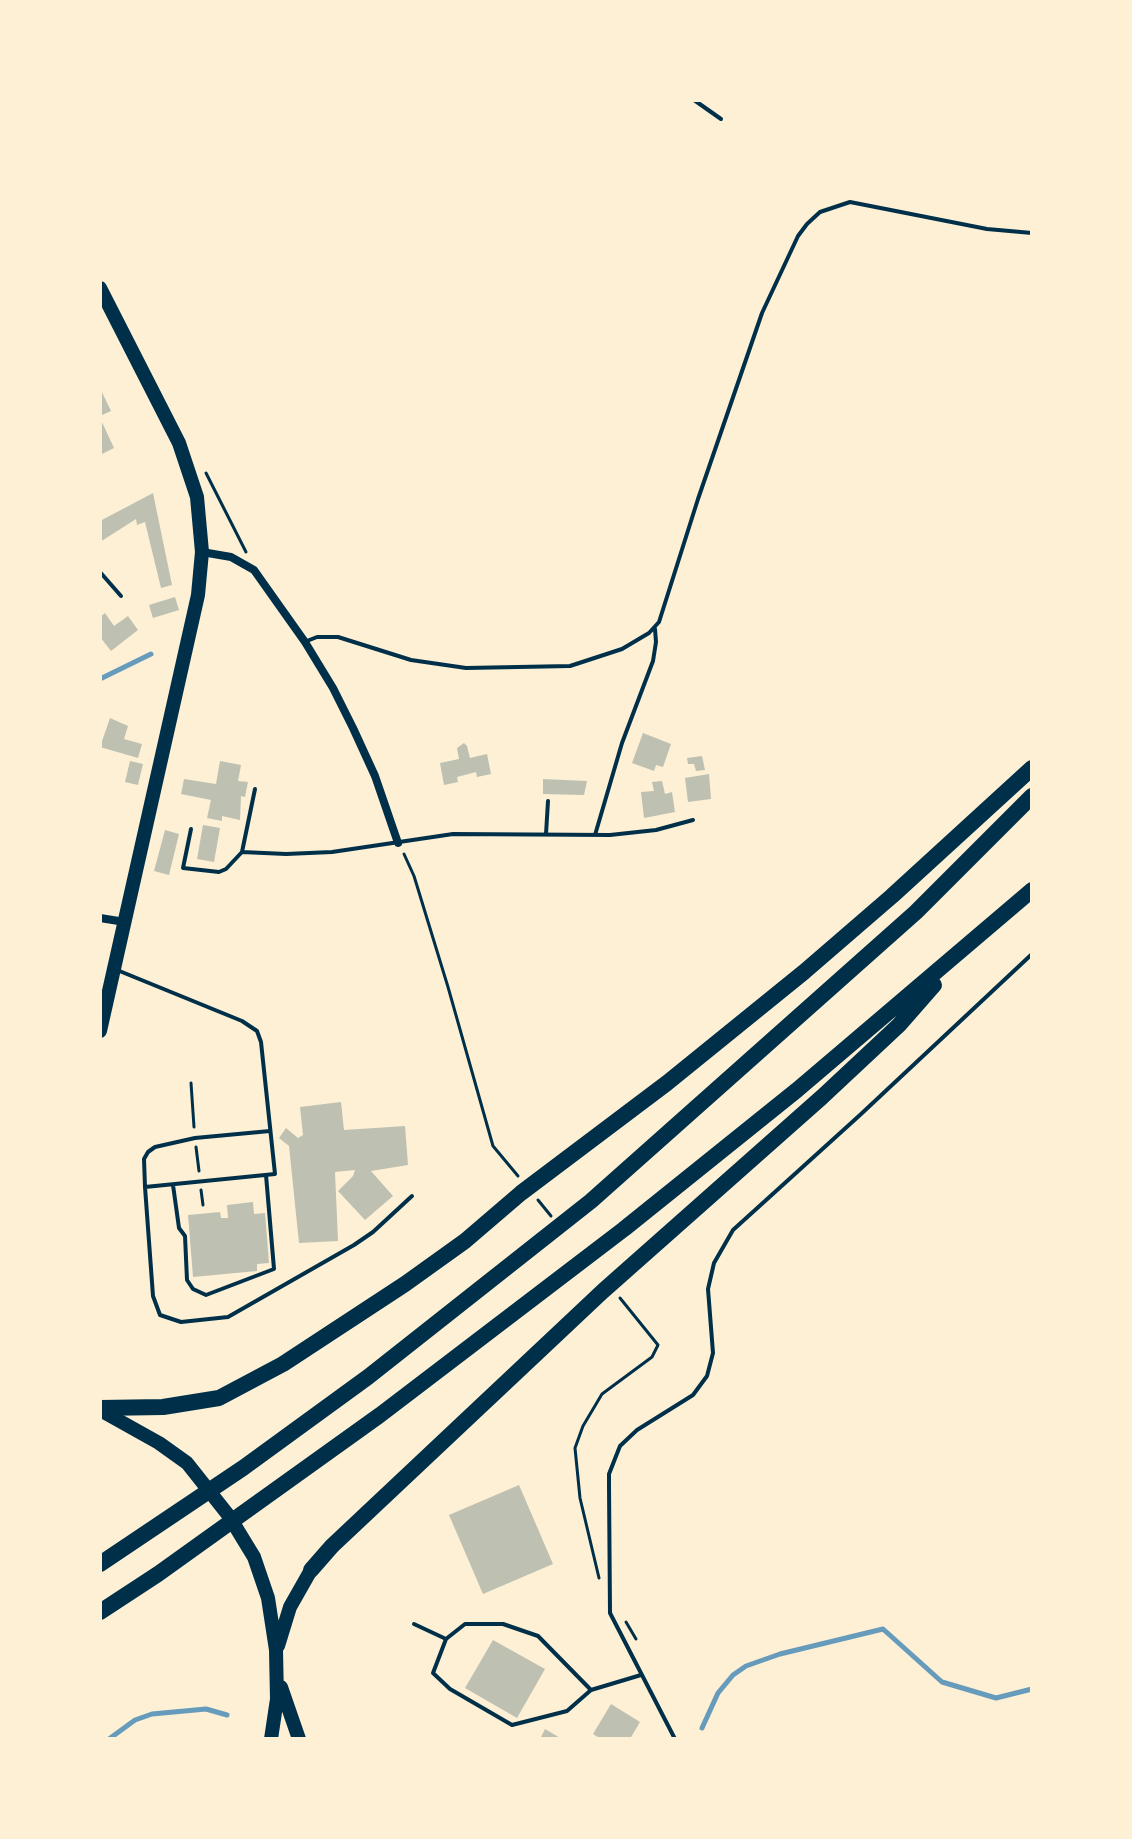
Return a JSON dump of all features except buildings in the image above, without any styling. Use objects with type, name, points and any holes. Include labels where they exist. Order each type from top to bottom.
[{"type":"highway","points":[[100,288],[179,443],[197,497],[202,552],[198,595],[100,1031]]},
{"type":"highway","points":[[100,1409],[163,1407],[219,1398],[253,1382],[380,1301],[465,1241],[521,1193],[667,1083],[804,972],[1032,768]]},
{"type":"highway","points":[[100,1564],[243,1468],[368,1377],[591,1201],[916,912],[1032,796]]},
{"type":"highway","points":[[100,1612],[368,1423],[578,1264],[785,1100],[1032,890]]},
{"type":"highway","points":[[276,1650],[290,1607],[311,1570],[332,1546],[603,1291],[899,1025],[970,945]]},
{"type":"highway","points":[[100,1409],[187,1463],[229,1516],[254,1557],[270,1609],[276,1650],[278,1679],[271,1739]]},
{"type":"highway","points":[[278,1679],[299,1739]]},
{"type":"street","points":[[202,552],[231,557],[254,570],[305,642],[353,728],[375,776],[398,843]]},
{"type":"street","points":[[100,918],[126,922]]},
{"type":"lane","points":[[694,100],[721,119]]},
{"type":"lane","points":[[595,835],[622,743],[653,661],[655,629],[762,313],[798,236],[820,212],[850,202],[987,229],[1032,233]]},
{"type":"lane","points":[[100,572],[121,596]]},
{"type":"lane","points":[[305,642],[317,637],[338,637],[388,654],[440,665],[539,668],[570,666],[607,656],[655,629]]},
{"type":"lane","points":[[191,829],[183,868],[219,872],[230,867],[242,852],[255,789]]},
{"type":"lane","points":[[546,834],[548,801]]},
{"type":"lane","points":[[242,852],[308,854],[453,834],[595,835],[656,830],[693,820]]},
{"type":"lane","points":[[675,1739],[610,1613],[609,1474],[620,1446],[628,1436],[693,1395],[707,1376],[713,1353],[708,1289],[714,1263],[733,1230],[1032,954]]},
{"type":"lane","points":[[115,969],[242,1021],[257,1031],[261,1042],[275,1174],[145,1187]]},
{"type":"lane","points":[[271,1131],[195,1138],[155,1147],[148,1152],[144,1159],[153,1296],[160,1315],[181,1322],[228,1317],[354,1245],[412,1196]]},
{"type":"lane","points":[[173,1185],[179,1228],[185,1236],[187,1280],[193,1289],[206,1295],[274,1269],[266,1175]]},
{"type":"lane","points":[[414,1624],[446,1639]]},
{"type":"lane","points":[[591,1690],[538,1636],[503,1624],[465,1624],[446,1639],[433,1673],[450,1689],[512,1725],[567,1711],[591,1690],[641,1675]]},
{"type":"path","points":[[398,843],[414,876],[493,1146],[522,1181]]},
{"type":"path","points":[[532,1193],[552,1216]]},
{"type":"path","points":[[600,1589],[580,1498],[575,1448],[583,1426],[602,1394],[656,1351],[658,1345],[621,1299]]},
{"type":"waterway","points":[[100,679],[151,654]]},
{"type":"waterway","points":[[702,1728],[718,1693],[733,1675],[746,1666],[780,1654],[883,1629],[942,1682],[996,1698],[1032,1689]]},
{"type":"waterway","points":[[109,1739],[135,1720],[152,1714],[206,1709],[227,1715]]}]
